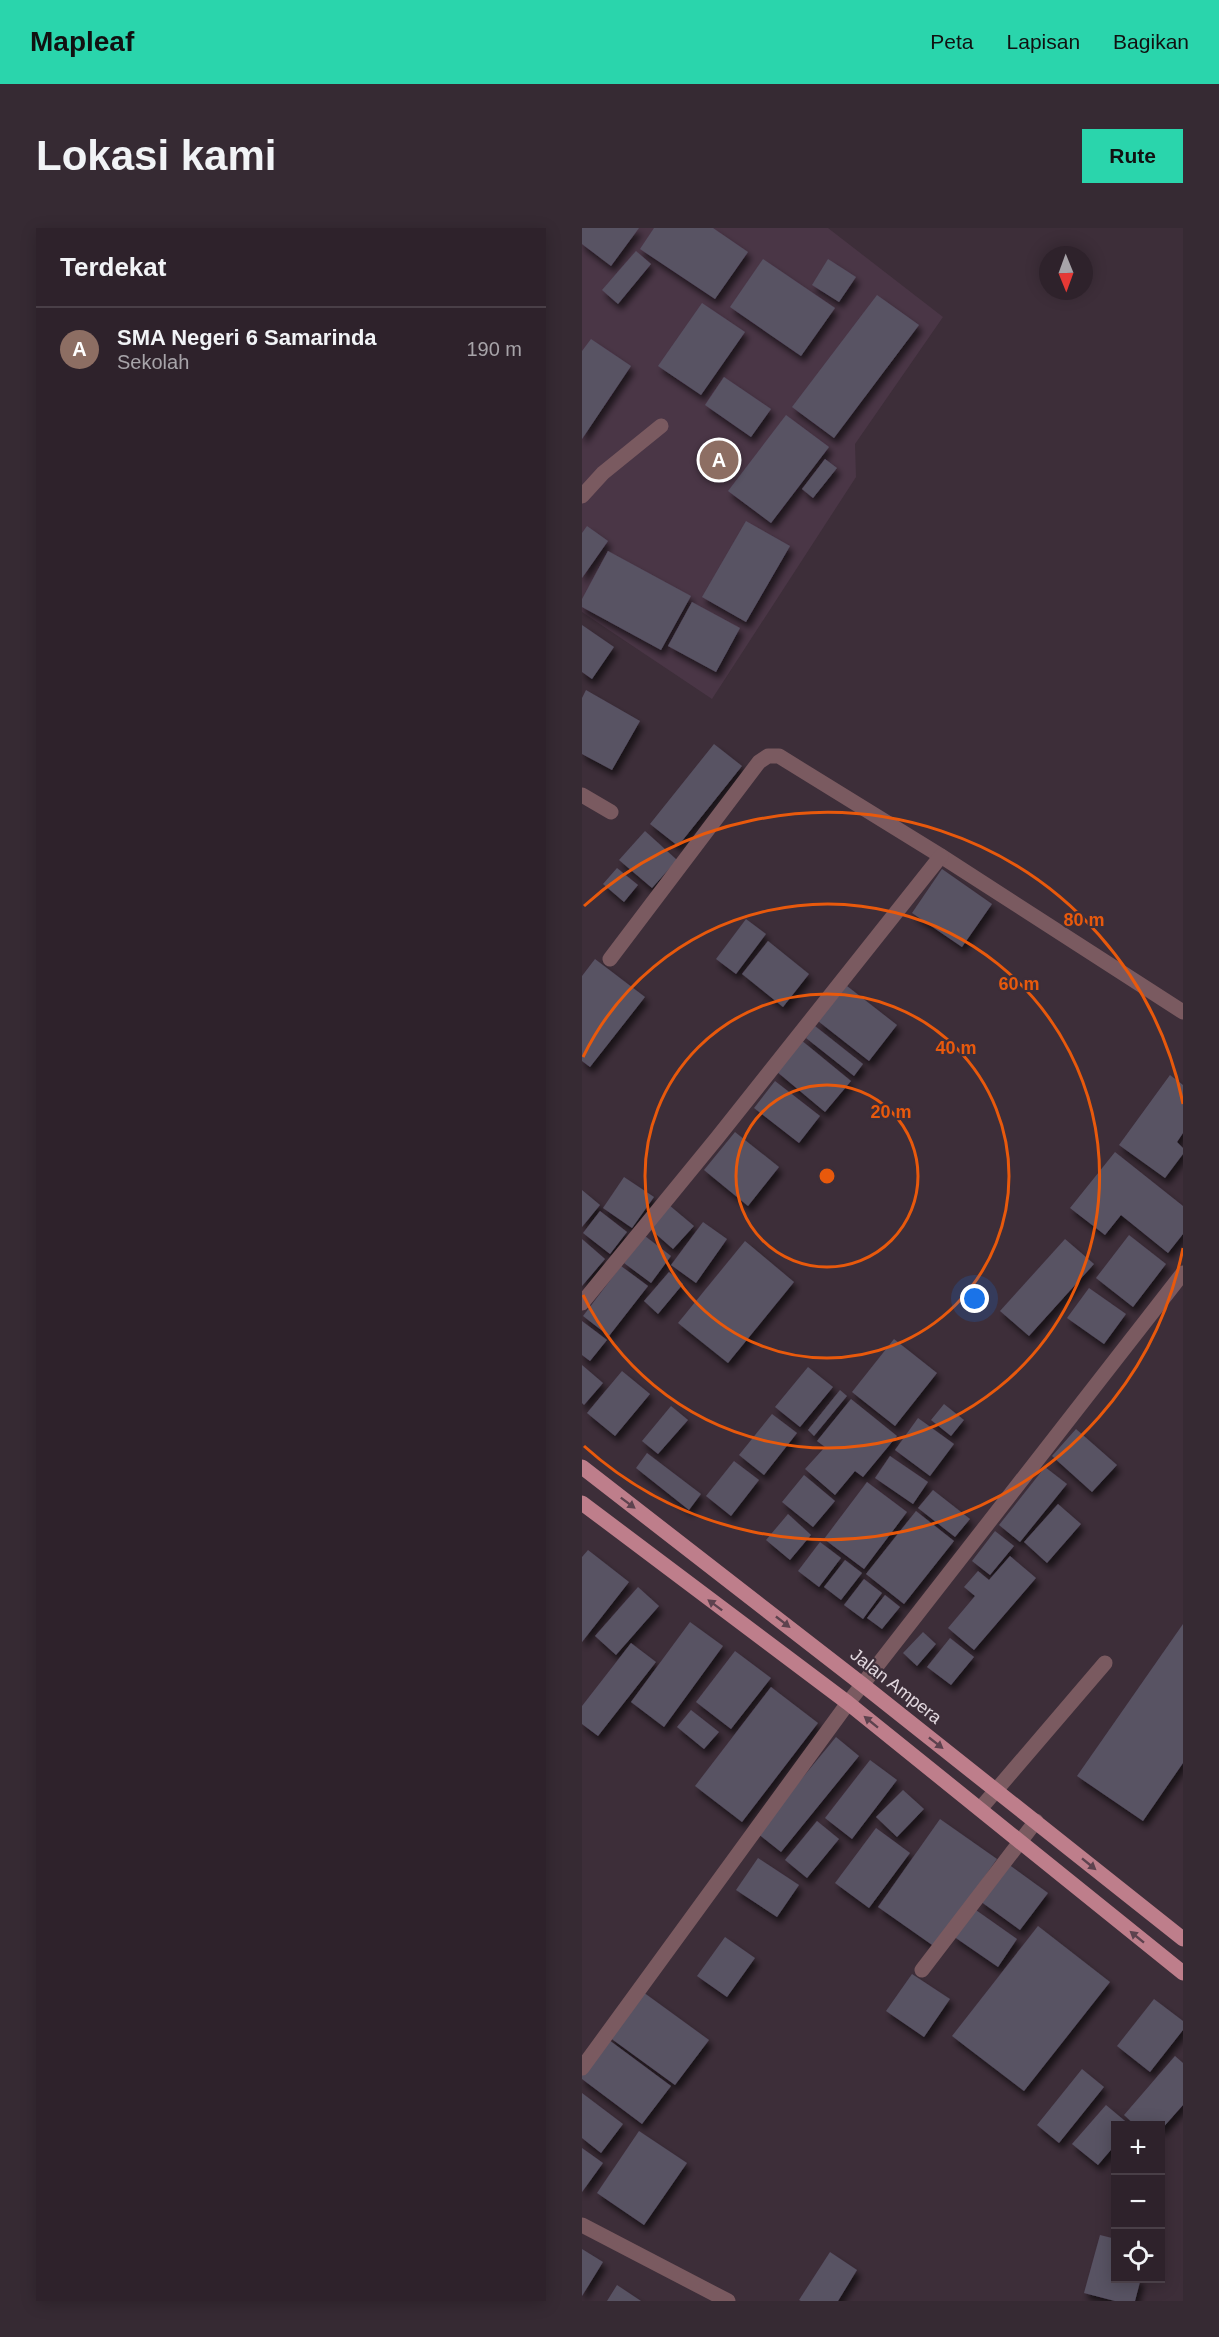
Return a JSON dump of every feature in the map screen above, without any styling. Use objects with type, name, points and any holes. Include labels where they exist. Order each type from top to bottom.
[{"type":"main road","name":"Jalan Ampera","points":[[582,1467],[863,1685],[1183,1939]]},
{"type":"main road","points":[[582,1503],[848,1703],[1183,1973]]},
{"type":"street","points":[[582,496],[603,473],[661,426]]},
{"type":"street","points":[[610,959],[759,762],[768,756],[779,756],[789,760],[941,856],[1183,1012]]},
{"type":"street","points":[[582,795],[611,812]]},
{"type":"street","points":[[582,1303],[710,1147],[941,856]]},
{"type":"street","points":[[582,2068],[848,1703],[1183,1273]]},
{"type":"street","points":[[980,1809],[1105,1663]]},
{"type":"street","points":[[922,1970],[1036,1821]]},
{"type":"street","points":[[582,2225],[728,2301]]},
{"type":"shaded area","points":[[582,228],[828,228],[943,317],[855,444],[856,477],[712,699],[582,612]]},
{"type":"building","points":[[582,228],[639,228],[611,266],[582,244]]},
{"type":"building","points":[[654,228],[713,228],[748,252],[715,299],[640,249]]},
{"type":"building","points":[[636,251],[651,264],[618,304],[602,290]]},
{"type":"building","points":[[763,259],[835,308],[801,356],[730,307]]},
{"type":"building","points":[[828,259],[856,277],[839,302],[812,285]]},
{"type":"building","points":[[877,295],[919,325],[834,438],[792,407]]},
{"type":"building","points":[[702,303],[745,332],[701,395],[658,366]]},
{"type":"building","points":[[591,339],[631,366],[582,439],[582,351]]},
{"type":"building","points":[[724,377],[771,409],[751,437],[705,405]]},
{"type":"building","points":[[786,415],[829,447],[771,523],[728,491]]},
{"type":"building","points":[[825,459],[837,468],[813,498],[802,489]]},
{"type":"building","points":[[746,521],[790,546],[746,622],[702,597]]},
{"type":"building","points":[[587,526],[608,541],[582,578],[582,533]]},
{"type":"building","points":[[608,551],[691,596],[661,650],[582,607],[582,599]]},
{"type":"building","points":[[692,602],[740,628],[716,672],[668,646]]},
{"type":"building","points":[[582,625],[614,647],[592,679],[582,672]]},
{"type":"building","points":[[586,690],[640,721],[612,770],[582,754],[582,698]]},
{"type":"building","points":[[714,744],[742,766],[678,846],[650,824]]},
{"type":"building","points":[[645,831],[677,860],[652,888],[619,860]]},
{"type":"building","points":[[617,868],[638,885],[624,902],[603,884]]},
{"type":"building","points":[[942,869],[992,904],[962,947],[912,913]]},
{"type":"building","points":[[746,919],[766,934],[736,974],[716,959]]},
{"type":"building","points":[[768,941],[809,974],[783,1007],[742,974]]},
{"type":"building","points":[[595,959],[645,997],[590,1067],[582,1061],[582,976]]},
{"type":"building","points":[[847,986],[897,1025],[869,1061],[818,1021]]},
{"type":"building","points":[[815,1026],[863,1064],[854,1076],[806,1038]]},
{"type":"building","points":[[801,1040],[851,1081],[825,1112],[776,1071]]},
{"type":"building","points":[[1170,1075],[1183,1085],[1183,1133],[1177,1142],[1183,1148],[1183,1154],[1165,1178],[1119,1145]]},
{"type":"building","points":[[775,1081],[820,1116],[799,1143],[754,1108]]},
{"type":"building","points":[[735,1132],[779,1167],[748,1206],[704,1170]]},
{"type":"building","points":[[1115,1152],[1183,1206],[1183,1234],[1168,1253],[1121,1215],[1105,1235],[1070,1208]]},
{"type":"building","points":[[624,1177],[654,1197],[632,1228],[603,1208]]},
{"type":"building","points":[[582,1190],[600,1205],[582,1227]]},
{"type":"building","points":[[669,1205],[694,1226],[673,1249],[649,1228]]},
{"type":"building","points":[[600,1211],[627,1232],[610,1254],[583,1233]]},
{"type":"building","points":[[703,1222],[727,1239],[696,1283],[671,1265]]},
{"type":"building","points":[[1129,1235],[1166,1264],[1133,1307],[1096,1278]]},
{"type":"building","points":[[645,1236],[671,1256],[651,1283],[624,1263]]},
{"type":"building","points":[[582,1239],[605,1259],[582,1286]]},
{"type":"building","points":[[1065,1239],[1094,1264],[1029,1336],[1000,1311]]},
{"type":"building","points":[[745,1241],[794,1282],[728,1363],[678,1323]]},
{"type":"building","points":[[621,1266],[648,1286],[609,1336],[583,1316]]},
{"type":"building","points":[[669,1272],[683,1284],[658,1314],[644,1301]]},
{"type":"building","points":[[1089,1288],[1126,1314],[1104,1344],[1067,1318]]},
{"type":"building","points":[[582,1321],[607,1340],[590,1361],[582,1355]]},
{"type":"building","points":[[894,1339],[937,1373],[895,1426],[852,1392]]},
{"type":"building","points":[[582,1365],[603,1383],[584,1405],[582,1403]]},
{"type":"building","points":[[808,1367],[833,1387],[800,1427],[775,1407]]},
{"type":"building","points":[[622,1371],[650,1394],[615,1436],[587,1413]]},
{"type":"building","points":[[840,1390],[847,1396],[814,1436],[808,1430]]},
{"type":"building","points":[[851,1399],[897,1436],[863,1477],[855,1471],[835,1495],[805,1469],[825,1447],[817,1441]]},
{"type":"building","points":[[944,1404],[964,1420],[951,1436],[931,1420]]},
{"type":"building","points":[[671,1406],[688,1420],[658,1454],[642,1441]]},
{"type":"building","points":[[772,1414],[797,1433],[764,1475],[739,1455]]},
{"type":"building","points":[[918,1418],[954,1444],[930,1476],[895,1450]]},
{"type":"building","points":[[1076,1429],[1117,1465],[1092,1492],[1052,1456]]},
{"type":"building","points":[[647,1453],[701,1494],[689,1510],[636,1468]]},
{"type":"building","points":[[890,1456],[928,1482],[913,1504],[875,1478]]},
{"type":"building","points":[[734,1461],[759,1480],[731,1516],[706,1496]]},
{"type":"building","points":[[1045,1467],[1067,1484],[1020,1542],[999,1525]]},
{"type":"building","points":[[804,1475],[835,1501],[813,1527],[782,1502]]},
{"type":"building","points":[[867,1482],[907,1512],[864,1569],[824,1539]]},
{"type":"building","points":[[933,1490],[970,1519],[955,1537],[918,1508]]},
{"type":"building","points":[[1058,1504],[1081,1524],[1047,1563],[1024,1542]]},
{"type":"building","points":[[916,1511],[954,1541],[904,1604],[866,1574]]},
{"type":"building","points":[[788,1514],[811,1535],[790,1560],[766,1540]]},
{"type":"building","points":[[995,1531],[1014,1546],[990,1575],[972,1561]]},
{"type":"building","points":[[820,1542],[841,1558],[819,1587],[798,1571]]},
{"type":"building","points":[[588,1550],[629,1582],[582,1642],[582,1557]]},
{"type":"building","points":[[1010,1556],[1036,1578],[974,1650],[948,1628],[975,1596],[964,1587],[978,1571],[989,1580]]},
{"type":"building","points":[[845,1560],[862,1573],[841,1600],[824,1587]]},
{"type":"building","points":[[864,1579],[882,1593],[863,1619],[844,1605]]},
{"type":"building","points":[[638,1587],[659,1606],[616,1655],[595,1636]]},
{"type":"building","points":[[885,1595],[900,1607],[882,1629],[867,1618]]},
{"type":"building","points":[[690,1622],[723,1646],[664,1727],[631,1702]]},
{"type":"building","points":[[1183,1624],[1183,1763],[1143,1821],[1077,1776]]},
{"type":"building","points":[[923,1632],[936,1644],[917,1666],[903,1653]]},
{"type":"building","points":[[950,1638],[974,1657],[951,1685],[927,1667]]},
{"type":"building","points":[[631,1643],[656,1662],[598,1736],[582,1724],[582,1706]]},
{"type":"building","points":[[735,1651],[771,1678],[731,1729],[696,1702]]},
{"type":"building","points":[[771,1687],[818,1723],[742,1822],[695,1786]]},
{"type":"building","points":[[691,1710],[719,1732],[704,1749],[677,1727]]},
{"type":"building","points":[[836,1737],[859,1756],[781,1852],[757,1833]]},
{"type":"building","points":[[870,1760],[897,1780],[852,1839],[825,1818]]},
{"type":"building","points":[[903,1790],[924,1809],[897,1837],[876,1817]]},
{"type":"building","points":[[940,1819],[997,1859],[935,1947],[878,1907]]},
{"type":"building","points":[[817,1821],[839,1839],[807,1878],[785,1860]]},
{"type":"building","points":[[876,1828],[910,1853],[869,1908],[835,1883]]},
{"type":"building","points":[[758,1858],[799,1885],[777,1917],[736,1890]]},
{"type":"building","points":[[1008,1864],[1048,1893],[1020,1930],[980,1901]]},
{"type":"building","points":[[973,1908],[1017,1939],[998,1967],[953,1936]]},
{"type":"building","points":[[1038,1926],[1110,1982],[1024,2091],[952,2036]]},
{"type":"building","points":[[725,1937],[755,1958],[727,1997],[697,1976]]},
{"type":"building","points":[[912,1974],[950,1999],[924,2037],[886,2011]]},
{"type":"building","points":[[643,1992],[709,2040],[675,2085],[609,2037]]},
{"type":"building","points":[[1154,1999],[1183,2021],[1183,2030],[1150,2072],[1117,2046]]},
{"type":"building","points":[[609,2040],[671,2086],[642,2124],[582,2079],[582,2075]]},
{"type":"building","points":[[1175,2056],[1183,2063],[1183,2105],[1165,2125],[1165,2121],[1131,2121],[1124,2115]]},
{"type":"building","points":[[1082,2069],[1104,2087],[1059,2143],[1037,2125]]},
{"type":"building","points":[[582,2093],[623,2124],[601,2153],[582,2138]]},
{"type":"building","points":[[1106,2105],[1125,2121],[1111,2121],[1111,2150],[1098,2165],[1072,2144]]},
{"type":"building","points":[[639,2131],[687,2163],[644,2225],[597,2193]]},
{"type":"building","points":[[582,2148],[603,2163],[582,2192]]},
{"type":"building","points":[[1100,2235],[1111,2238],[1111,2283],[1140,2283],[1135,2301],[1115,2301],[1084,2293]]},
{"type":"building","points":[[582,2249],[603,2262],[582,2296]]},
{"type":"building","points":[[830,2252],[857,2270],[838,2301],[799,2300]]},
{"type":"building","points":[[617,2285],[641,2301],[607,2301]]},
{"type":"place","name":"SMA Negeri 6 Samarinda","points":[[719,460]]}]
